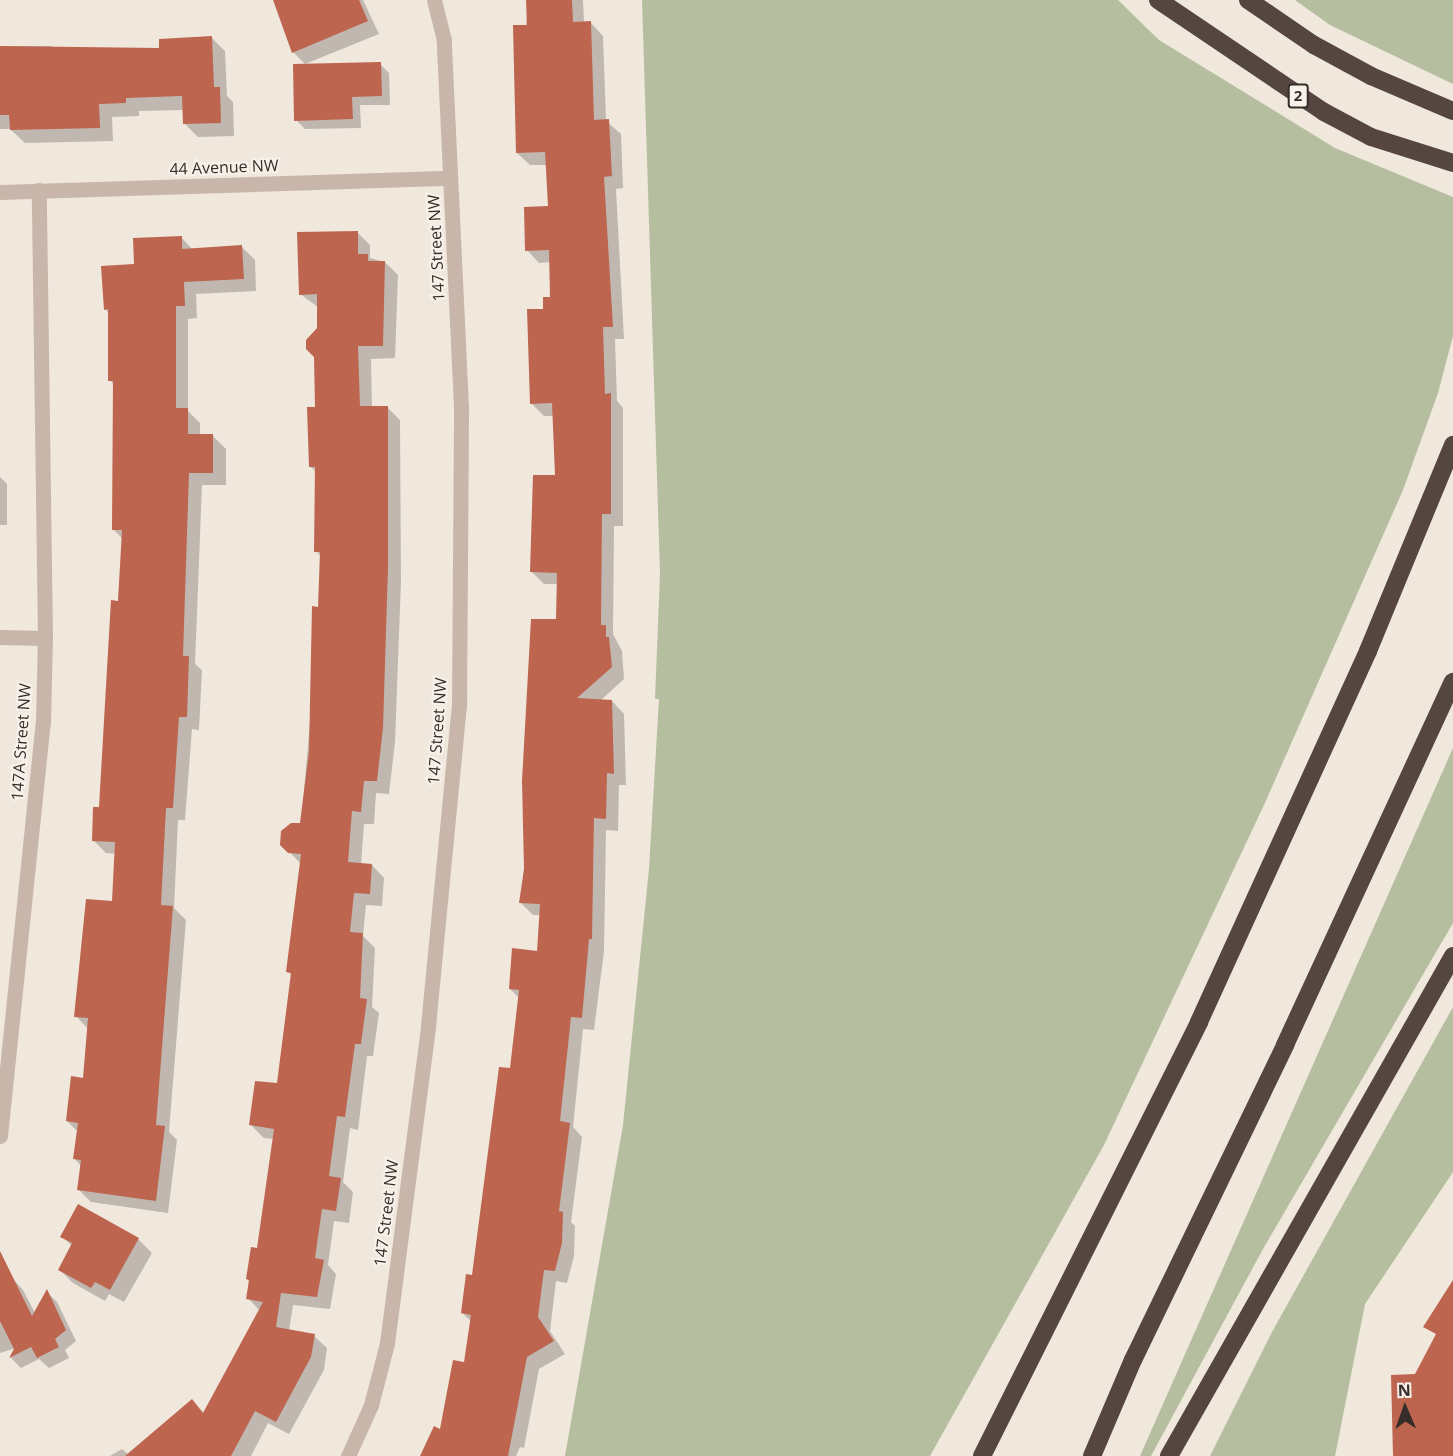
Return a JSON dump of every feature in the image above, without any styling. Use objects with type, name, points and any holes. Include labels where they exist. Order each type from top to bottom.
[{"type":"highway","name":"2","points":[[1158,0],[1324,112],[1371,138],[1453,163]]},
{"type":"highway","points":[[1248,0],[1314,45],[1371,76],[1453,111]]},
{"type":"highway","points":[[982,1456],[1199,1022],[1368,651],[1453,445]]},
{"type":"highway","points":[[1092,1456],[1132,1360],[1285,1045],[1453,682]]},
{"type":"highway","points":[[1169,1456],[1453,956]]},
{"type":"street","name":"147 Street NW","points":[[348,1456],[371,1405],[387,1343],[428,1026],[459,706],[461,407],[444,40],[434,0]]},
{"type":"street","name":"44 Avenue NW","points":[[0,192],[450,178]]},
{"type":"street","name":"147A Street NW","points":[[0,1136],[43,723],[45,638],[39,190]]},
{"type":"street","points":[[0,638],[45,638]]},
{"type":"green space","points":[[642,0],[1118,0],[1159,40],[1335,148],[1453,197],[1453,336],[1438,393],[1403,490],[1264,805],[1104,1145],[930,1456],[565,1456],[623,1125],[649,869],[659,699],[655,699],[660,573]]},
{"type":"green space","points":[[1295,0],[1453,0],[1453,84],[1330,25]]},
{"type":"green space","points":[[1453,748],[1453,923],[1263,1249],[1151,1456],[1140,1456]]},
{"type":"green space","points":[[1453,1007],[1453,1172],[1365,1304],[1335,1456],[1210,1456],[1272,1332]]},
{"type":"building","points":[[273,0],[359,0],[368,21],[292,53]]},
{"type":"building","points":[[526,0],[572,0],[573,22],[591,21],[594,120],[609,119],[612,176],[604,177],[613,327],[603,327],[605,394],[611,393],[611,514],[602,514],[601,625],[606,625],[612,667],[577,698],[612,700],[614,774],[607,773],[606,819],[594,818],[592,939],[589,939],[582,1018],[571,1017],[560,1121],[570,1123],[559,1211],[563,1212],[562,1243],[555,1271],[544,1270],[538,1317],[554,1341],[527,1357],[508,1456],[420,1456],[434,1426],[440,1429],[453,1360],[464,1362],[471,1315],[461,1313],[466,1274],[472,1275],[499,1067],[510,1068],[519,990],[509,989],[512,948],[537,951],[540,904],[519,903],[524,869],[522,781],[531,619],[556,619],[557,573],[530,572],[533,475],[555,475],[552,403],[530,404],[527,309],[543,309],[543,297],[550,297],[549,250],[525,251],[524,207],[548,206],[545,152],[516,153],[513,25],[527,25]]},
{"type":"building","points":[[212,36],[214,87],[220,87],[221,123],[183,124],[182,96],[126,98],[126,103],[99,104],[100,128],[10,130],[9,115],[0,115],[0,46],[159,48],[159,39]]},
{"type":"building","points":[[381,62],[382,96],[352,97],[353,119],[294,121],[293,64]]},
{"type":"building","points":[[358,231],[358,254],[368,254],[368,261],[385,261],[383,346],[358,346],[360,406],[388,406],[388,567],[383,728],[377,781],[364,781],[361,812],[352,811],[348,862],[372,864],[370,894],[354,893],[350,932],[363,933],[360,998],[367,999],[361,1044],[355,1044],[345,1117],[337,1116],[329,1176],[341,1178],[336,1211],[322,1209],[315,1258],[324,1260],[317,1297],[281,1293],[276,1327],[315,1334],[311,1357],[276,1422],[255,1411],[231,1456],[125,1456],[192,1399],[203,1413],[263,1302],[246,1299],[249,1280],[246,1279],[251,1247],[257,1248],[274,1129],[249,1125],[255,1081],[277,1083],[291,973],[286,972],[301,854],[288,853],[280,845],[281,831],[291,823],[300,823],[309,751],[312,606],[318,607],[320,552],[314,552],[315,467],[309,467],[307,407],[315,407],[314,357],[306,349],[306,340],[317,328],[317,294],[299,295],[297,232]]},
{"type":"building","points":[[182,236],[182,249],[242,245],[244,279],[184,282],[185,306],[176,306],[176,408],[188,408],[188,434],[213,434],[213,473],[189,473],[183,656],[189,656],[187,717],[179,717],[173,808],[166,808],[161,905],[173,906],[156,1125],[165,1126],[156,1201],[77,1190],[81,1160],[73,1159],[78,1123],[66,1121],[71,1076],[83,1078],[88,1018],[74,1017],[86,899],[112,901],[115,842],[92,841],[93,807],[99,807],[111,600],[118,601],[122,530],[112,530],[113,381],[108,381],[108,309],[104,310],[101,266],[134,264],[133,238]]},
{"type":"building","points":[[78,1204],[139,1238],[110,1290],[95,1282],[91,1288],[58,1270],[72,1243],[60,1237]]},
{"type":"building","points":[[0,1251],[32,1316],[47,1289],[66,1330],[55,1339],[59,1347],[37,1358],[31,1347],[9,1358],[14,1349],[0,1321]]},
{"type":"building","points":[[1453,1280],[1453,1456],[1393,1456],[1391,1375],[1415,1374],[1436,1334],[1423,1327]]}]
